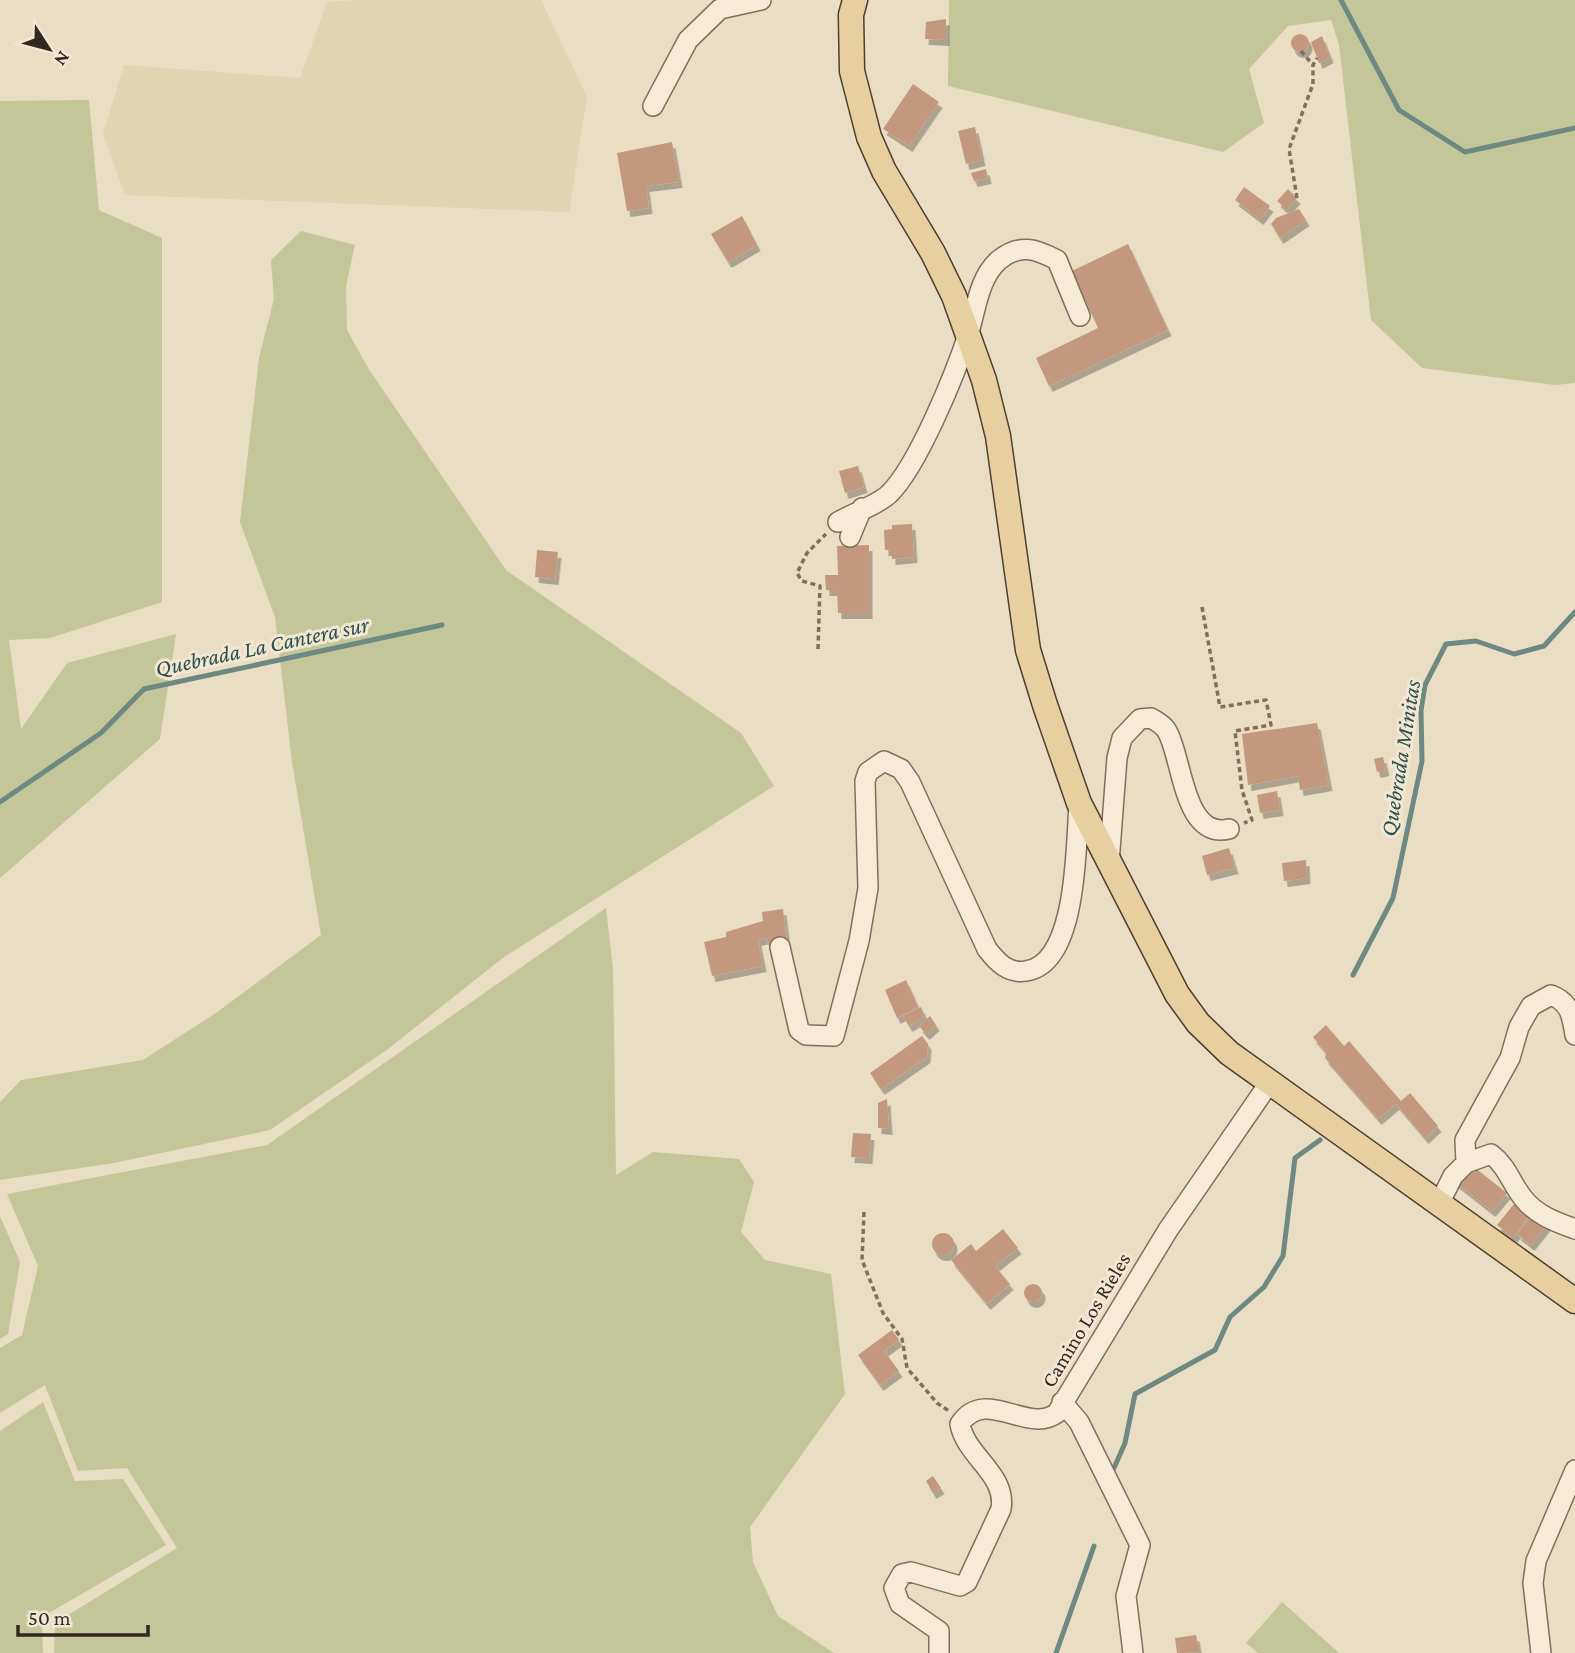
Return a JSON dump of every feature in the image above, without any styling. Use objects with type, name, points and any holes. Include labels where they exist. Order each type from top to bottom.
[{"type":"main road","points":[[855,0],[850,15],[852,71],[869,137],[899,200],[933,253],[984,380],[998,436],[1028,650],[1079,803],[1177,994],[1198,1023],[1229,1053],[1575,1301]]},
{"type":"street","points":[[653,106],[688,40],[720,9],[761,0]]},
{"type":"street","points":[[844,529],[862,508],[889,494],[925,440],[968,335],[983,283],[998,261],[1016,249],[1034,248],[1057,260],[1080,316]]},
{"type":"street","points":[[1109,864],[1117,758],[1122,738],[1140,719],[1152,718],[1168,732],[1194,812],[1204,827],[1216,832],[1229,829]]},
{"type":"street","points":[[780,947],[801,1033],[835,1035],[859,941],[868,888],[865,781],[868,772],[884,761],[901,769],[910,782],[987,949],[997,962],[1014,972],[1037,968],[1048,960],[1065,929],[1079,803]]},
{"type":"street","points":[[1465,1163],[1465,1140],[1510,1058],[1519,1027],[1531,1006],[1551,995],[1562,999],[1572,1013],[1575,1035]]},
{"type":"street","name":"Camino Los Rieles","points":[[963,1420],[967,1414],[980,1408],[1049,1419],[1168,1230],[1270,1082]]},
{"type":"street","points":[[1439,1204],[1453,1176],[1465,1163],[1491,1154],[1510,1174],[1524,1199],[1547,1218],[1575,1229]]},
{"type":"street","points":[[1062,1402],[1079,1422],[1140,1545],[1126,1596],[1133,1653]]},
{"type":"street","points":[[939,1653],[939,1631],[900,1604],[894,1588],[902,1574],[911,1572],[960,1586],[967,1582],[1001,1509],[1003,1496],[1000,1485],[967,1445],[962,1436],[963,1420]]},
{"type":"street","points":[[1541,1653],[1533,1583],[1536,1561],[1575,1470]]},
{"type":"path","points":[[1301,51],[1313,65]]},
{"type":"path","points":[[1297,198],[1289,149],[1313,84],[1313,65],[1317,58]]},
{"type":"path","points":[[818,649],[820,586],[802,581],[797,573],[807,554],[844,529]]},
{"type":"path","points":[[1202,607],[1220,706],[1265,700],[1271,725],[1235,731],[1242,790],[1252,820],[1229,829]]},
{"type":"path","points":[[864,1212],[862,1260],[883,1313],[902,1339],[907,1368],[937,1403],[963,1420]]},
{"type":"shaded area","points":[[541,0],[587,97],[569,212],[125,195],[103,134],[124,65],[300,78],[327,2]]},
{"type":"green space","points":[[949,0],[1575,0],[1575,383],[1555,385],[1422,368],[1371,320],[1339,45],[1331,20],[1288,26],[1249,69],[1264,123],[1223,152],[948,86]]},
{"type":"green space","points":[[89,100],[99,210],[162,238],[162,602],[50,638],[9,640],[21,729],[67,663],[176,634],[160,739],[0,878],[0,101]]},
{"type":"green space","points":[[301,231],[355,245],[346,286],[347,330],[368,368],[506,570],[741,733],[774,786],[504,957],[388,1049],[270,1130],[114,1163],[0,1180],[0,1102],[21,1080],[143,1060],[216,1013],[321,935],[292,762],[275,617],[240,522],[259,358],[274,299],[271,260]]},
{"type":"green space","points":[[606,908],[613,969],[616,1175],[653,1152],[739,1159],[754,1182],[741,1232],[765,1260],[831,1274],[845,1394],[750,1527],[753,1562],[778,1616],[834,1653],[54,1653],[55,1623],[177,1548],[127,1468],[78,1471],[45,1385],[0,1413],[0,1348],[22,1335],[38,1266],[7,1194],[267,1145]]},
{"type":"green space","points":[[0,1216],[20,1262],[8,1334],[0,1339]]},
{"type":"green space","points":[[43,1402],[75,1481],[123,1479],[166,1545],[42,1617],[43,1653],[0,1653],[0,1431]]},
{"type":"green space","points":[[1282,1602],[1339,1653],[1258,1653],[1246,1643]]},
{"type":"building","points":[[946,19],[946,40],[925,39],[926,22]]},
{"type":"building","points":[[1300,34],[1306,37],[1309,43],[1306,49],[1300,52],[1294,49],[1291,43],[1294,37]]},
{"type":"building","points":[[1322,36],[1330,57],[1319,63],[1311,42]]},
{"type":"building","points":[[913,84],[939,102],[909,146],[883,129]]},
{"type":"building","points":[[975,127],[982,160],[966,164],[958,131]]},
{"type":"building","points":[[672,142],[679,182],[646,186],[649,208],[627,211],[617,153]]},
{"type":"building","points":[[986,169],[988,178],[974,181],[971,173]]},
{"type":"building","points":[[1244,187],[1270,206],[1260,219],[1235,200]]},
{"type":"building","points":[[1288,189],[1297,198],[1287,210],[1277,201]]},
{"type":"building","points":[[1299,209],[1306,220],[1280,238],[1271,224],[1276,218]]},
{"type":"building","points":[[742,216],[757,245],[728,262],[711,234]]},
{"type":"building","points":[[1128,244],[1168,330],[1049,386],[1036,358],[1098,328],[1072,271]]},
{"type":"building","points":[[858,466],[864,487],[845,493],[839,471]]},
{"type":"building","points":[[912,524],[914,557],[892,559],[892,550],[885,550],[884,530],[892,529],[892,525]]},
{"type":"building","points":[[869,545],[869,613],[838,613],[837,590],[826,590],[825,575],[838,575],[837,546]]},
{"type":"building","points":[[537,550],[558,552],[555,579],[535,577]]},
{"type":"building","points":[[1317,723],[1329,785],[1300,790],[1298,776],[1248,785],[1242,734]]},
{"type":"building","points":[[1383,757],[1386,770],[1377,772],[1374,759]]},
{"type":"building","points":[[1277,791],[1280,810],[1260,813],[1257,795]]},
{"type":"building","points":[[1229,848],[1235,868],[1207,875],[1202,856]]},
{"type":"building","points":[[1306,860],[1307,878],[1284,881],[1282,863]]},
{"type":"building","points":[[783,909],[787,942],[769,946],[766,938],[758,940],[763,966],[712,976],[704,942],[726,937],[726,932],[763,921],[762,912]]},
{"type":"building","points":[[906,980],[918,1007],[897,1018],[885,990]]},
{"type":"building","points":[[921,1007],[925,1016],[909,1026],[903,1016]]},
{"type":"building","points":[[930,1016],[936,1025],[926,1034],[919,1026]]},
{"type":"building","points":[[1326,1025],[1344,1046],[1349,1041],[1401,1101],[1410,1093],[1438,1126],[1425,1138],[1396,1104],[1378,1119],[1325,1058],[1326,1053],[1313,1037]]},
{"type":"building","points":[[922,1036],[928,1044],[927,1057],[881,1089],[870,1073]]},
{"type":"building","points":[[887,1099],[889,1129],[878,1128],[878,1103]]},
{"type":"building","points":[[853,1133],[871,1134],[869,1158],[851,1157]]},
{"type":"building","points":[[1470,1164],[1507,1193],[1492,1211],[1455,1182]]},
{"type":"building","points":[[1518,1199],[1533,1210],[1513,1238],[1497,1225]]},
{"type":"building","points":[[1533,1214],[1547,1225],[1531,1245],[1517,1234]]},
{"type":"building","points":[[1003,1229],[1018,1248],[995,1266],[1010,1284],[987,1304],[951,1260],[971,1244],[976,1251]]},
{"type":"building","points":[[943,1233],[951,1236],[954,1244],[951,1252],[943,1255],[935,1252],[932,1244],[935,1236]]},
{"type":"building","points":[[1033,1284],[1041,1289],[1042,1293],[1037,1301],[1033,1302],[1025,1297],[1024,1293],[1029,1285]]},
{"type":"building","points":[[892,1330],[899,1340],[884,1351],[899,1371],[880,1385],[858,1355]]},
{"type":"building","points":[[933,1476],[941,1488],[933,1493],[926,1481]]},
{"type":"building","points":[[1196,1635],[1199,1652],[1177,1653],[1175,1638]]},
{"type":"waterway","points":[[1341,0],[1399,110],[1465,152],[1575,128]]},
{"type":"waterway","name":"Quebrada Minitas","points":[[1353,975],[1393,898],[1422,761],[1421,710],[1425,685],[1446,644],[1476,641],[1514,654],[1544,646],[1575,612]]},
{"type":"waterway","name":"Quebrada La Cantera sur","points":[[0,802],[101,733],[144,689],[442,625]]},
{"type":"waterway","name":"Quebrada Minitas","points":[[1114,1468],[1125,1443],[1135,1394],[1215,1350],[1230,1317],[1264,1287],[1283,1256],[1295,1158],[1320,1140]]},
{"type":"waterway","name":"Quebrada Minitas","points":[[1056,1653],[1094,1546]]}]
